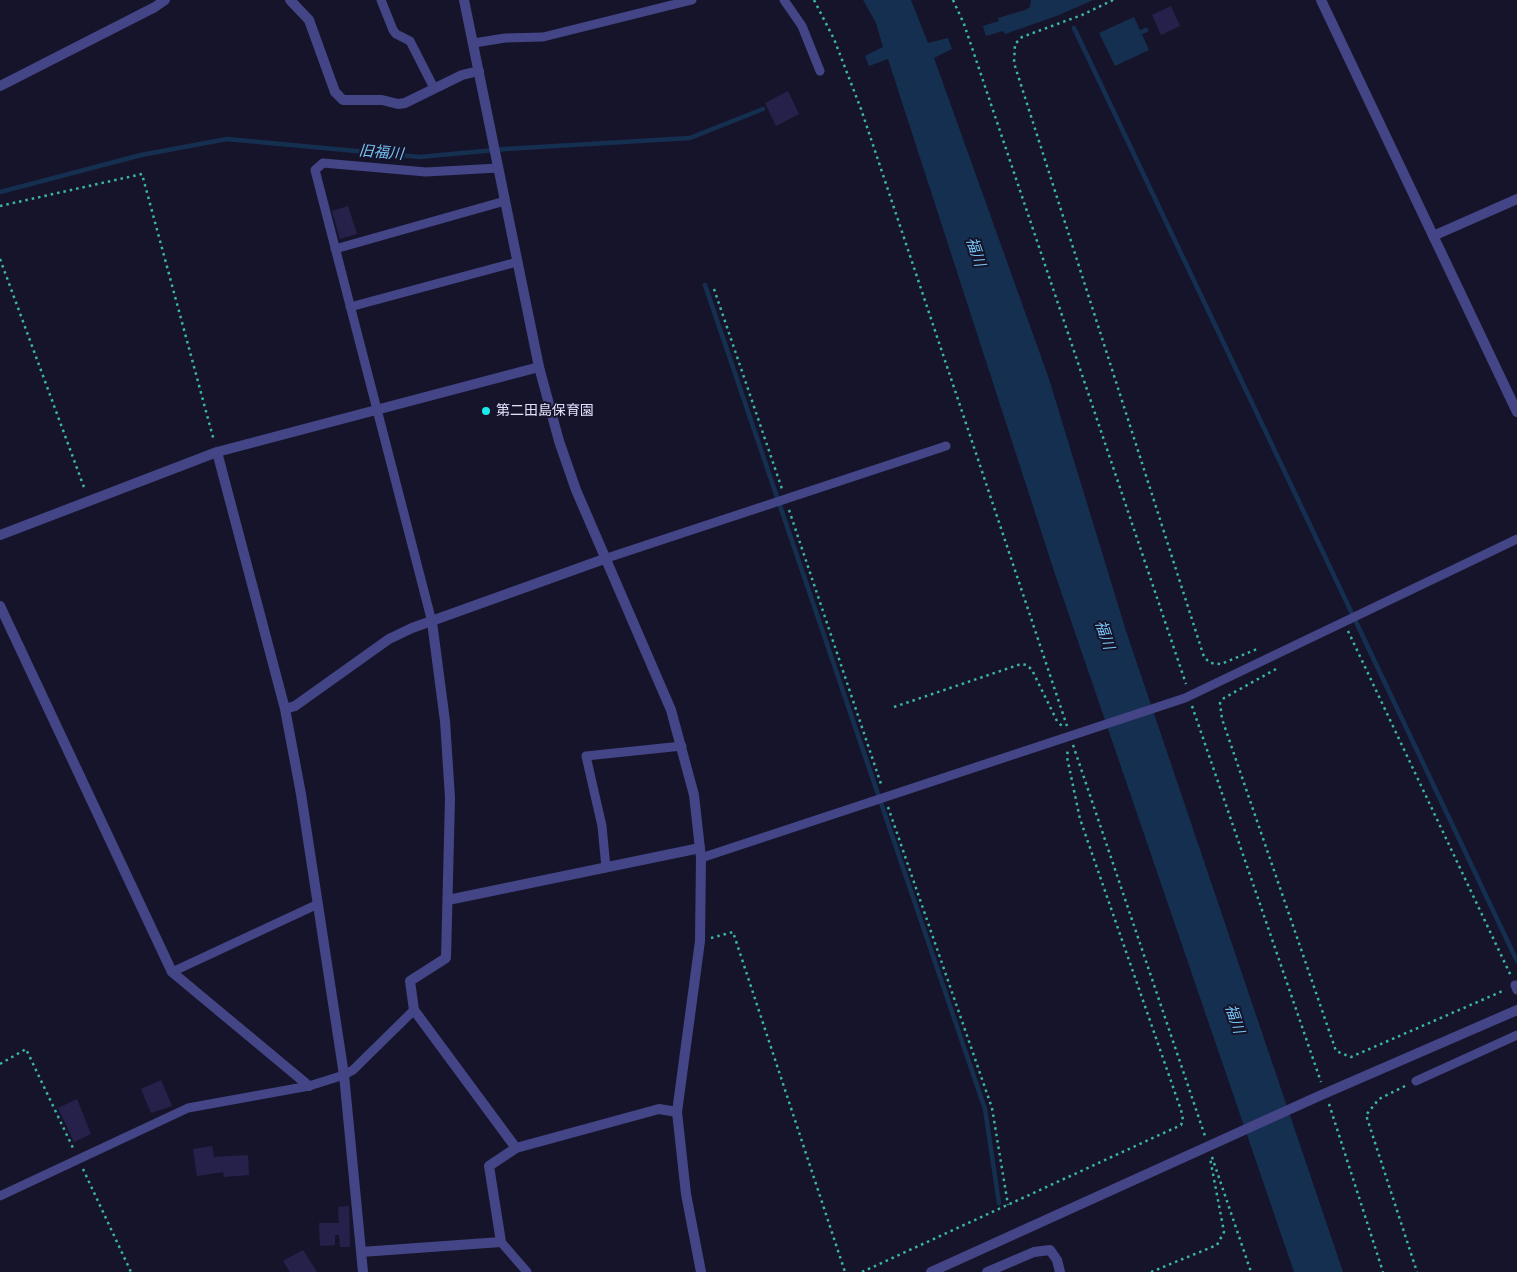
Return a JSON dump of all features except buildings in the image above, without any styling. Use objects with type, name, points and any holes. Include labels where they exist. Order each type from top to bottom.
[{"type":"street","points":[[0,86],[155,7],[165,0]]},
{"type":"street","points":[[290,0],[309,20],[338,98],[344,100],[382,100],[398,104],[405,103],[462,75],[479,71]]},
{"type":"street","points":[[464,0],[539,367],[559,441],[576,490],[607,558],[671,710],[694,795],[700,853],[700,941],[677,1112],[686,1194],[701,1272]]},
{"type":"street","points":[[1321,0],[1517,412]]},
{"type":"street","points":[[1434,236],[1517,199]]},
{"type":"street","points":[[0,535],[216,452],[539,367]]},
{"type":"street","points":[[216,452],[285,709],[318,904],[344,1075],[362,1272]]},
{"type":"street","points":[[285,709],[295,706],[389,639],[412,628],[607,558]]},
{"type":"street","points":[[0,606],[172,972],[309,1086]]},
{"type":"street","points":[[432,622],[446,739],[450,798],[446,958],[410,981],[414,1010],[516,1148]]},
{"type":"street","points":[[448,900],[606,868],[700,853]]},
{"type":"street","points":[[930,1272],[1210,1147],[1322,1094],[1517,1010]]},
{"type":"street","points":[[361,1252],[501,1242],[489,1166],[516,1148],[659,1110],[677,1112]]},
{"type":"street","points":[[987,1272],[1034,1252],[1050,1250],[1057,1260],[1060,1272]]},
{"type":"lane","points":[[381,0],[393,30],[396,34],[410,41],[434,88]]},
{"type":"lane","points":[[474,43],[505,38],[543,37],[692,0]]},
{"type":"lane","points":[[784,0],[802,26],[820,71]]},
{"type":"lane","points":[[432,622],[315,170],[318,165],[323,163],[426,172],[498,168]]},
{"type":"lane","points":[[335,249],[504,201]]},
{"type":"lane","points":[[350,307],[517,262]]},
{"type":"lane","points":[[607,558],[946,446]]},
{"type":"lane","points":[[700,853],[885,797],[1187,697],[1517,539]]},
{"type":"lane","points":[[606,868],[602,826],[586,756],[682,746]]},
{"type":"lane","points":[[172,972],[318,904]]},
{"type":"lane","points":[[0,1196],[188,1108],[309,1086],[344,1075],[353,1070],[414,1010]]},
{"type":"lane","points":[[1416,1081],[1517,1035]]},
{"type":"lane","points":[[501,1242],[527,1272]]},
{"type":"path","points":[[814,0],[834,40],[861,109],[1203,1129]]},
{"type":"path","points":[[952,0],[964,24],[1059,303],[1187,697],[1383,1272]]},
{"type":"path","points":[[1113,0],[1082,15],[1022,37],[1015,44],[1014,63],[1204,657],[1210,663],[1221,664],[1263,647]]},
{"type":"path","points":[[0,206],[142,174],[216,452]]},
{"type":"path","points":[[0,259],[90,501]]},
{"type":"path","points":[[714,289],[992,1108],[1008,1205]]},
{"type":"path","points":[[1281,666],[1224,698],[1220,703],[1222,719],[1336,1051],[1352,1057],[1516,988],[1344,623]]},
{"type":"path","points":[[894,707],[1021,664],[1027,665],[1032,670],[1057,721],[1071,735]]},
{"type":"path","points":[[862,1272],[1181,1125],[1183,1120],[1182,1110],[1080,819],[1067,757],[1071,735]]},
{"type":"path","points":[[700,941],[733,932],[845,1272]]},
{"type":"path","points":[[0,1064],[26,1049]]},
{"type":"path","points":[[1416,1081],[1379,1099],[1366,1115],[1417,1272]]},
{"type":"path","points":[[1151,1272],[1217,1245],[1224,1232],[1210,1147]]},
{"type":"path","points":[[1213,1158],[1251,1272]]},
{"type":"water","name":"福川","points":[[863,0],[911,0],[928,43],[948,38],[952,49],[934,58],[1049,379],[1126,631],[1343,1272],[1294,1272],[1055,574],[888,59],[869,66],[865,56],[883,47],[876,23]]},
{"type":"water","points":[[1031,0],[1093,0],[1059,15],[1005,34],[1003,31],[986,36],[983,26],[999,21],[998,18],[1025,10],[1030,7]]},
{"type":"water","points":[[1134,17],[1149,50],[1115,66],[1099,33]]},
{"type":"waterway","points":[[1074,28],[1517,961]]},
{"type":"waterway","points":[[1137,34],[1146,30]]},
{"type":"waterway","name":"旧福川","points":[[0,192],[141,155],[227,139],[420,157],[505,149],[690,138],[763,109]]},
{"type":"waterway","points":[[705,285],[985,1109],[999,1203]]},
{"type":"place","name":"第二田島保育園","points":[[486,411]]}]
